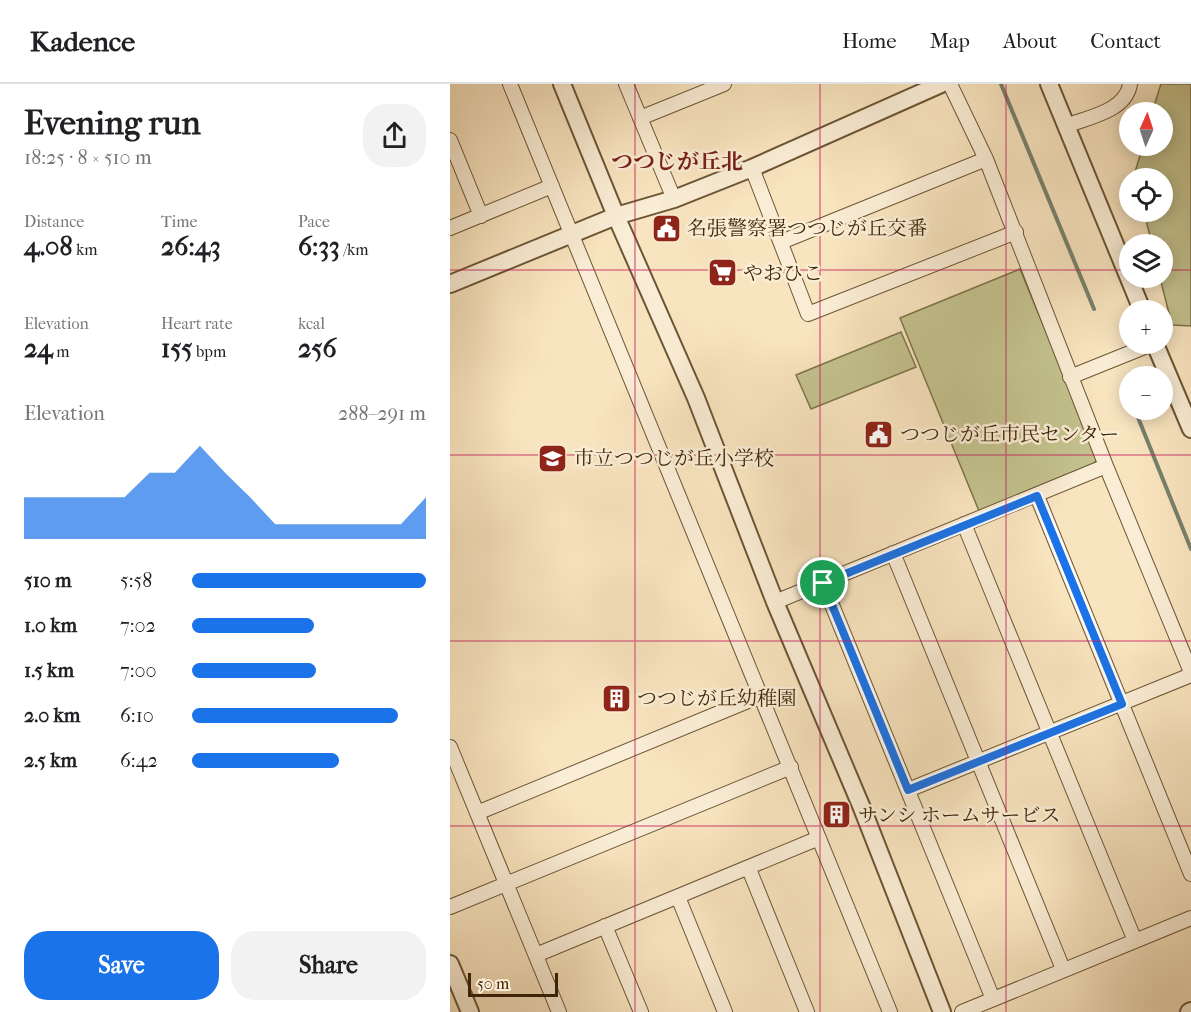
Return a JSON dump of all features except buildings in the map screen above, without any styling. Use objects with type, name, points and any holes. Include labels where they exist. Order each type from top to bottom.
[{"type":"street","points":[[510,84],[890,1012]]},
{"type":"street","points":[[562,84],[616,216],[696,398],[775,602],[862,808],[942,1012]]},
{"type":"street","points":[[626,84],[674,199]]},
{"type":"street","points":[[450,284],[616,216],[674,199],[752,168],[941,84]]},
{"type":"street","points":[[908,790],[1191,674],[1025,264],[1016,232],[986,159],[950,84]]},
{"type":"street","points":[[1049,84],[1138,300]]},
{"type":"street","points":[[1066,126],[1120,104],[1129,92],[1130,84]]},
{"type":"street","points":[[640,118],[716,85]]},
{"type":"street","points":[[450,140],[480,216]]},
{"type":"street","points":[[781,242],[986,159]]},
{"type":"street","points":[[752,168],[808,314],[1016,232]]},
{"type":"street","points":[[450,228],[552,186]]},
{"type":"street","points":[[1070,377],[1129,354]]},
{"type":"street","points":[[1158,354],[1191,428]]},
{"type":"street","points":[[775,602],[1106,466]]},
{"type":"street","points":[[1037,496],[1191,874]]},
{"type":"street","points":[[964,524],[1135,941]]},
{"type":"street","points":[[894,553],[1063,969]]},
{"type":"street","points":[[823,583],[993,999]]},
{"type":"street","points":[[477,813],[760,696]]},
{"type":"street","points":[[450,747],[559,1012]]},
{"type":"street","points":[[450,907],[790,767]]},
{"type":"street","points":[[536,955],[819,838]]},
{"type":"street","points":[[749,868],[807,1012]]},
{"type":"street","points":[[678,897],[724,1012]]},
{"type":"street","points":[[962,1012],[1191,918]]},
{"type":"street","points":[[605,926],[641,1012]]},
{"type":"street","points":[[450,964],[470,1012]]},
{"type":"shaded area","points":[[1161,84],[1191,84],[1191,326],[1173,325],[1173,300],[1166,300],[1163,288],[1173,288],[1173,234],[1150,234],[1146,222],[1173,222],[1173,168],[1136,168],[1140,156],[1173,156],[1173,102],[1155,102]]},
{"type":"shaded area","points":[[1020,269],[1095,451],[1096,461],[1090,467],[979,511],[900,318]]},
{"type":"shaded area","points":[[901,332],[916,367],[811,409],[796,375]]},
{"type":"waterway","points":[[1001,84],[1094,309]]},
{"type":"waterway","points":[[1139,420],[1191,549]]},
{"type":"place","name":"名張警察署つつじが丘交番","points":[[666,228]]},
{"type":"place","name":"やおひこ","points":[[722,273]]},
{"type":"place","name":"つつじが丘市民センター","points":[[879,434]]},
{"type":"place","name":"市立つつじが丘小学校","points":[[553,458]]},
{"type":"place","name":"つつじが丘幼稚園","points":[[616,698]]},
{"type":"place","name":"サンシ ホームサービス","points":[[837,815]]},
{"type":"district","name":"つつじが丘北","points":[[677,161]]},
{"type":"route","points":[[1037,496],[1122,704],[908,790],[823,583],[1037,496]]}]
